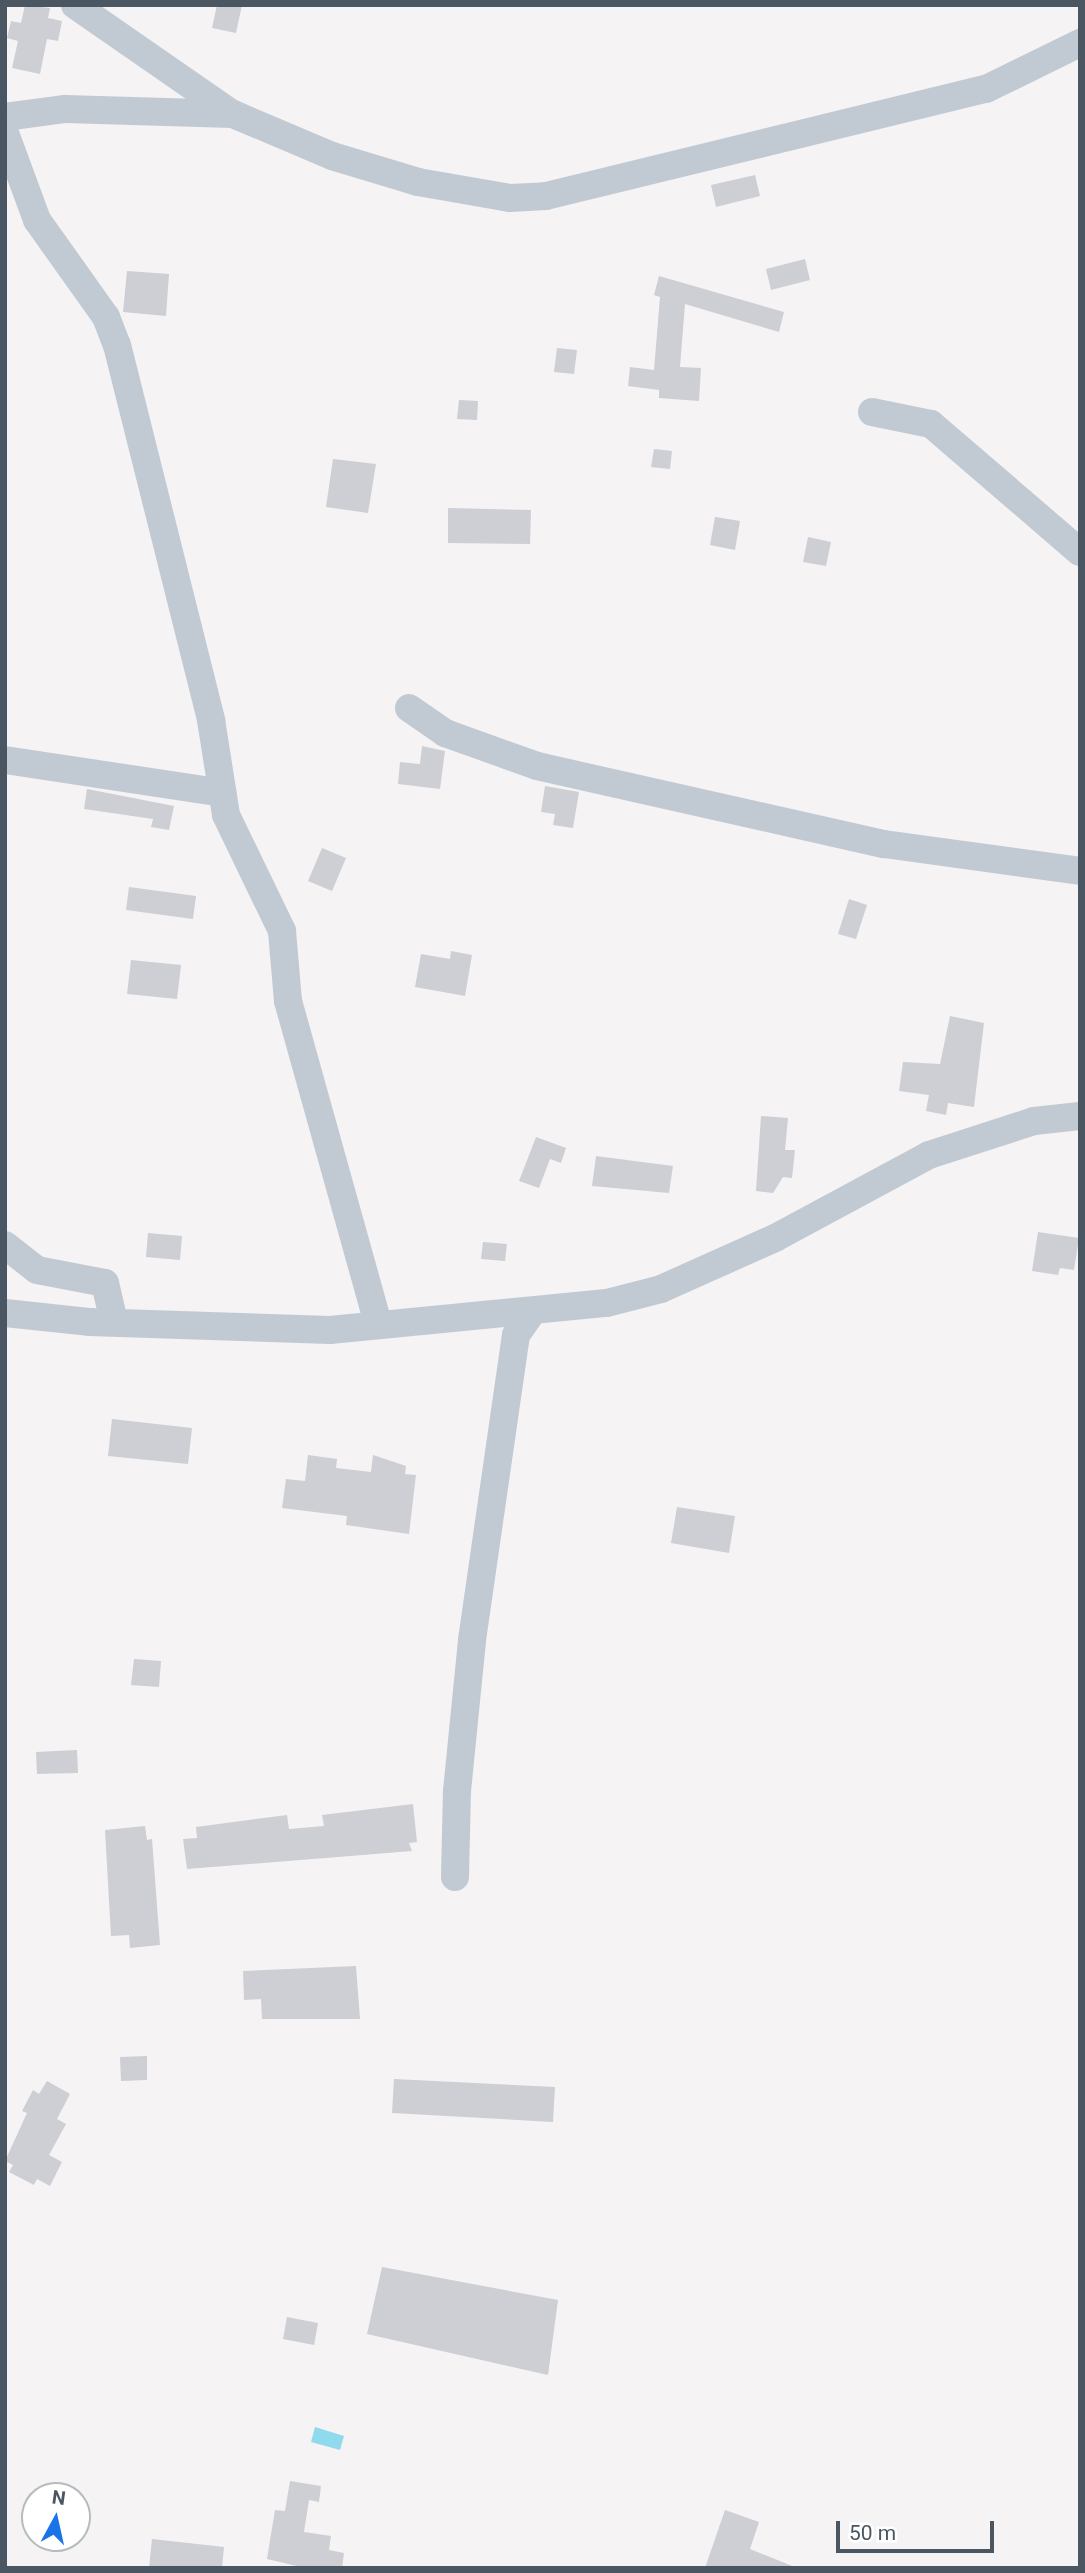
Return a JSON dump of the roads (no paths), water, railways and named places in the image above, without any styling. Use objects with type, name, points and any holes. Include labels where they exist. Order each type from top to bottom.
[{"type":"street","points":[[75,5],[233,114],[381,173],[489,195],[546,196],[986,89],[1080,43]]},
{"type":"street","points":[[5,117],[65,109],[233,114]]},
{"type":"street","points":[[5,133],[37,220],[106,317],[117,345],[211,720],[226,815],[282,932],[288,1001],[377,1323]]},
{"type":"street","points":[[872,412],[930,424],[1080,552]]},
{"type":"street","points":[[409,708],[445,733],[550,769],[884,844],[1080,871]]},
{"type":"street","points":[[5,760],[223,793]]},
{"type":"street","points":[[5,1313],[114,1322],[330,1330],[377,1323],[532,1312],[661,1289],[775,1238],[929,1155],[1034,1121],[1080,1116]]},
{"type":"street","points":[[5,1245],[37,1270],[105,1283],[114,1322]]},
{"type":"street","points":[[455,1877],[457,1791],[472,1640],[516,1335],[532,1312]]},
{"type":"water","points":[[315,2427],[344,2436],[340,2450],[311,2442]]}]
